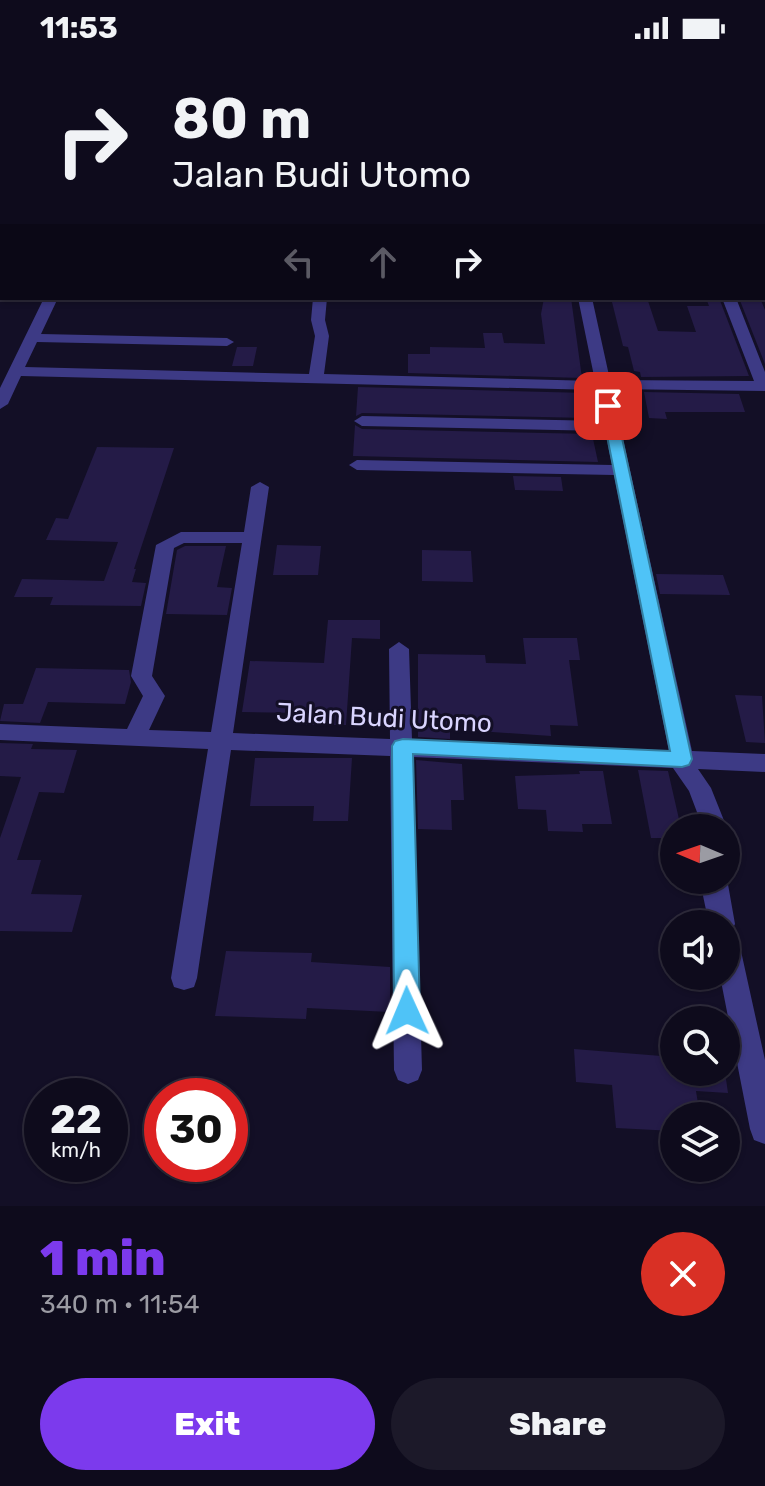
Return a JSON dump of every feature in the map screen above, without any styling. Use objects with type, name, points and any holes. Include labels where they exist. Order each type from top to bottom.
[{"type":"street","points":[[0,404],[50,300]]},
{"type":"street","points":[[316,380],[322,336],[318,320],[320,300]]},
{"type":"street","points":[[585,300],[623,470],[680,759],[699,788],[709,814]]},
{"type":"street","points":[[17,371],[316,380],[764,386],[730,300]]},
{"type":"street","points":[[33,338],[227,342]]},
{"type":"street","points":[[362,421],[612,426]]},
{"type":"street","points":[[357,465],[623,470]]},
{"type":"street","points":[[184,978],[260,487]]},
{"type":"street","points":[[135,736],[154,696],[141,676],[165,545],[168,541],[181,538],[252,537]]},
{"type":"street","points":[[399,649],[408,1070]]},
{"type":"street","name":"Jalan Budi Utomo","points":[[0,732],[221,738],[765,763]]},
{"type":"street","points":[[736,990],[765,1129]]},
{"type":"building","points":[[544,300],[571,300],[582,378],[408,373],[408,354],[430,354],[430,347],[485,348],[483,333],[502,333],[504,343],[545,344],[541,314]]},
{"type":"building","points":[[612,300],[648,300],[658,331],[696,332],[687,306],[709,306],[707,300],[720,300],[749,376],[641,377],[640,372],[634,371],[628,347],[623,346]]},
{"type":"building","points":[[740,300],[761,300],[765,310],[765,364]]},
{"type":"building","points":[[237,347],[257,347],[253,366],[232,366]]},
{"type":"building","points":[[358,387],[587,393],[590,408],[586,408],[588,418],[362,413],[356,416]]},
{"type":"building","points":[[644,392],[739,394],[745,412],[665,412],[667,419],[649,418]]},
{"type":"building","points":[[355,425],[362,429],[592,434],[598,462],[353,456]]},
{"type":"building","points":[[97,447],[174,448],[134,569],[132,582],[146,583],[141,606],[50,605],[53,597],[14,597],[22,579],[104,581],[118,542],[46,540],[56,518],[68,519]]},
{"type":"building","points":[[513,476],[561,477],[563,491],[515,490]]},
{"type":"building","points":[[277,545],[321,546],[318,575],[273,575]]},
{"type":"building","points":[[185,546],[226,546],[217,587],[232,588],[227,615],[166,614],[177,550]]},
{"type":"building","points":[[422,550],[471,551],[473,582],[422,581]]},
{"type":"building","points":[[656,574],[723,575],[730,595],[660,594]]},
{"type":"building","points":[[328,620],[380,620],[380,639],[352,638],[346,725],[302,725],[303,713],[242,712],[250,661],[324,663]]},
{"type":"building","points":[[523,638],[577,638],[580,660],[569,660],[578,726],[550,725],[551,736],[450,729],[450,739],[418,737],[418,654],[485,655],[486,663],[526,664]]},
{"type":"building","points":[[36,668],[129,670],[131,682],[125,704],[48,702],[40,723],[0,721],[4,704],[23,704]]},
{"type":"building","points":[[735,695],[762,696],[765,743],[746,742]]},
{"type":"building","points":[[0,743],[33,744],[31,749],[77,750],[64,793],[39,792],[17,860],[41,860],[31,894],[82,895],[72,932],[0,931],[0,838],[21,777],[0,776]]},
{"type":"building","points":[[255,758],[352,758],[348,821],[313,821],[314,806],[250,806]]},
{"type":"building","points":[[416,760],[462,764],[464,800],[451,800],[452,830],[418,829]]},
{"type":"building","points":[[638,770],[668,771],[678,814],[660,814],[660,838],[651,838]]},
{"type":"building","points":[[579,771],[603,771],[612,824],[582,824],[583,832],[548,831],[546,810],[518,809],[515,776],[580,774]]},
{"type":"building","points":[[226,951],[312,953],[311,962],[390,967],[390,1012],[307,1008],[306,1019],[215,1016]]},
{"type":"building","points":[[574,1049],[660,1056],[660,1086],[727,1086],[728,1093],[696,1091],[698,1102],[660,1102],[660,1130],[616,1128],[612,1085],[576,1082]]},
{"type":"route","points":[[407,1011],[403,746],[682,759],[608,406]]}]
